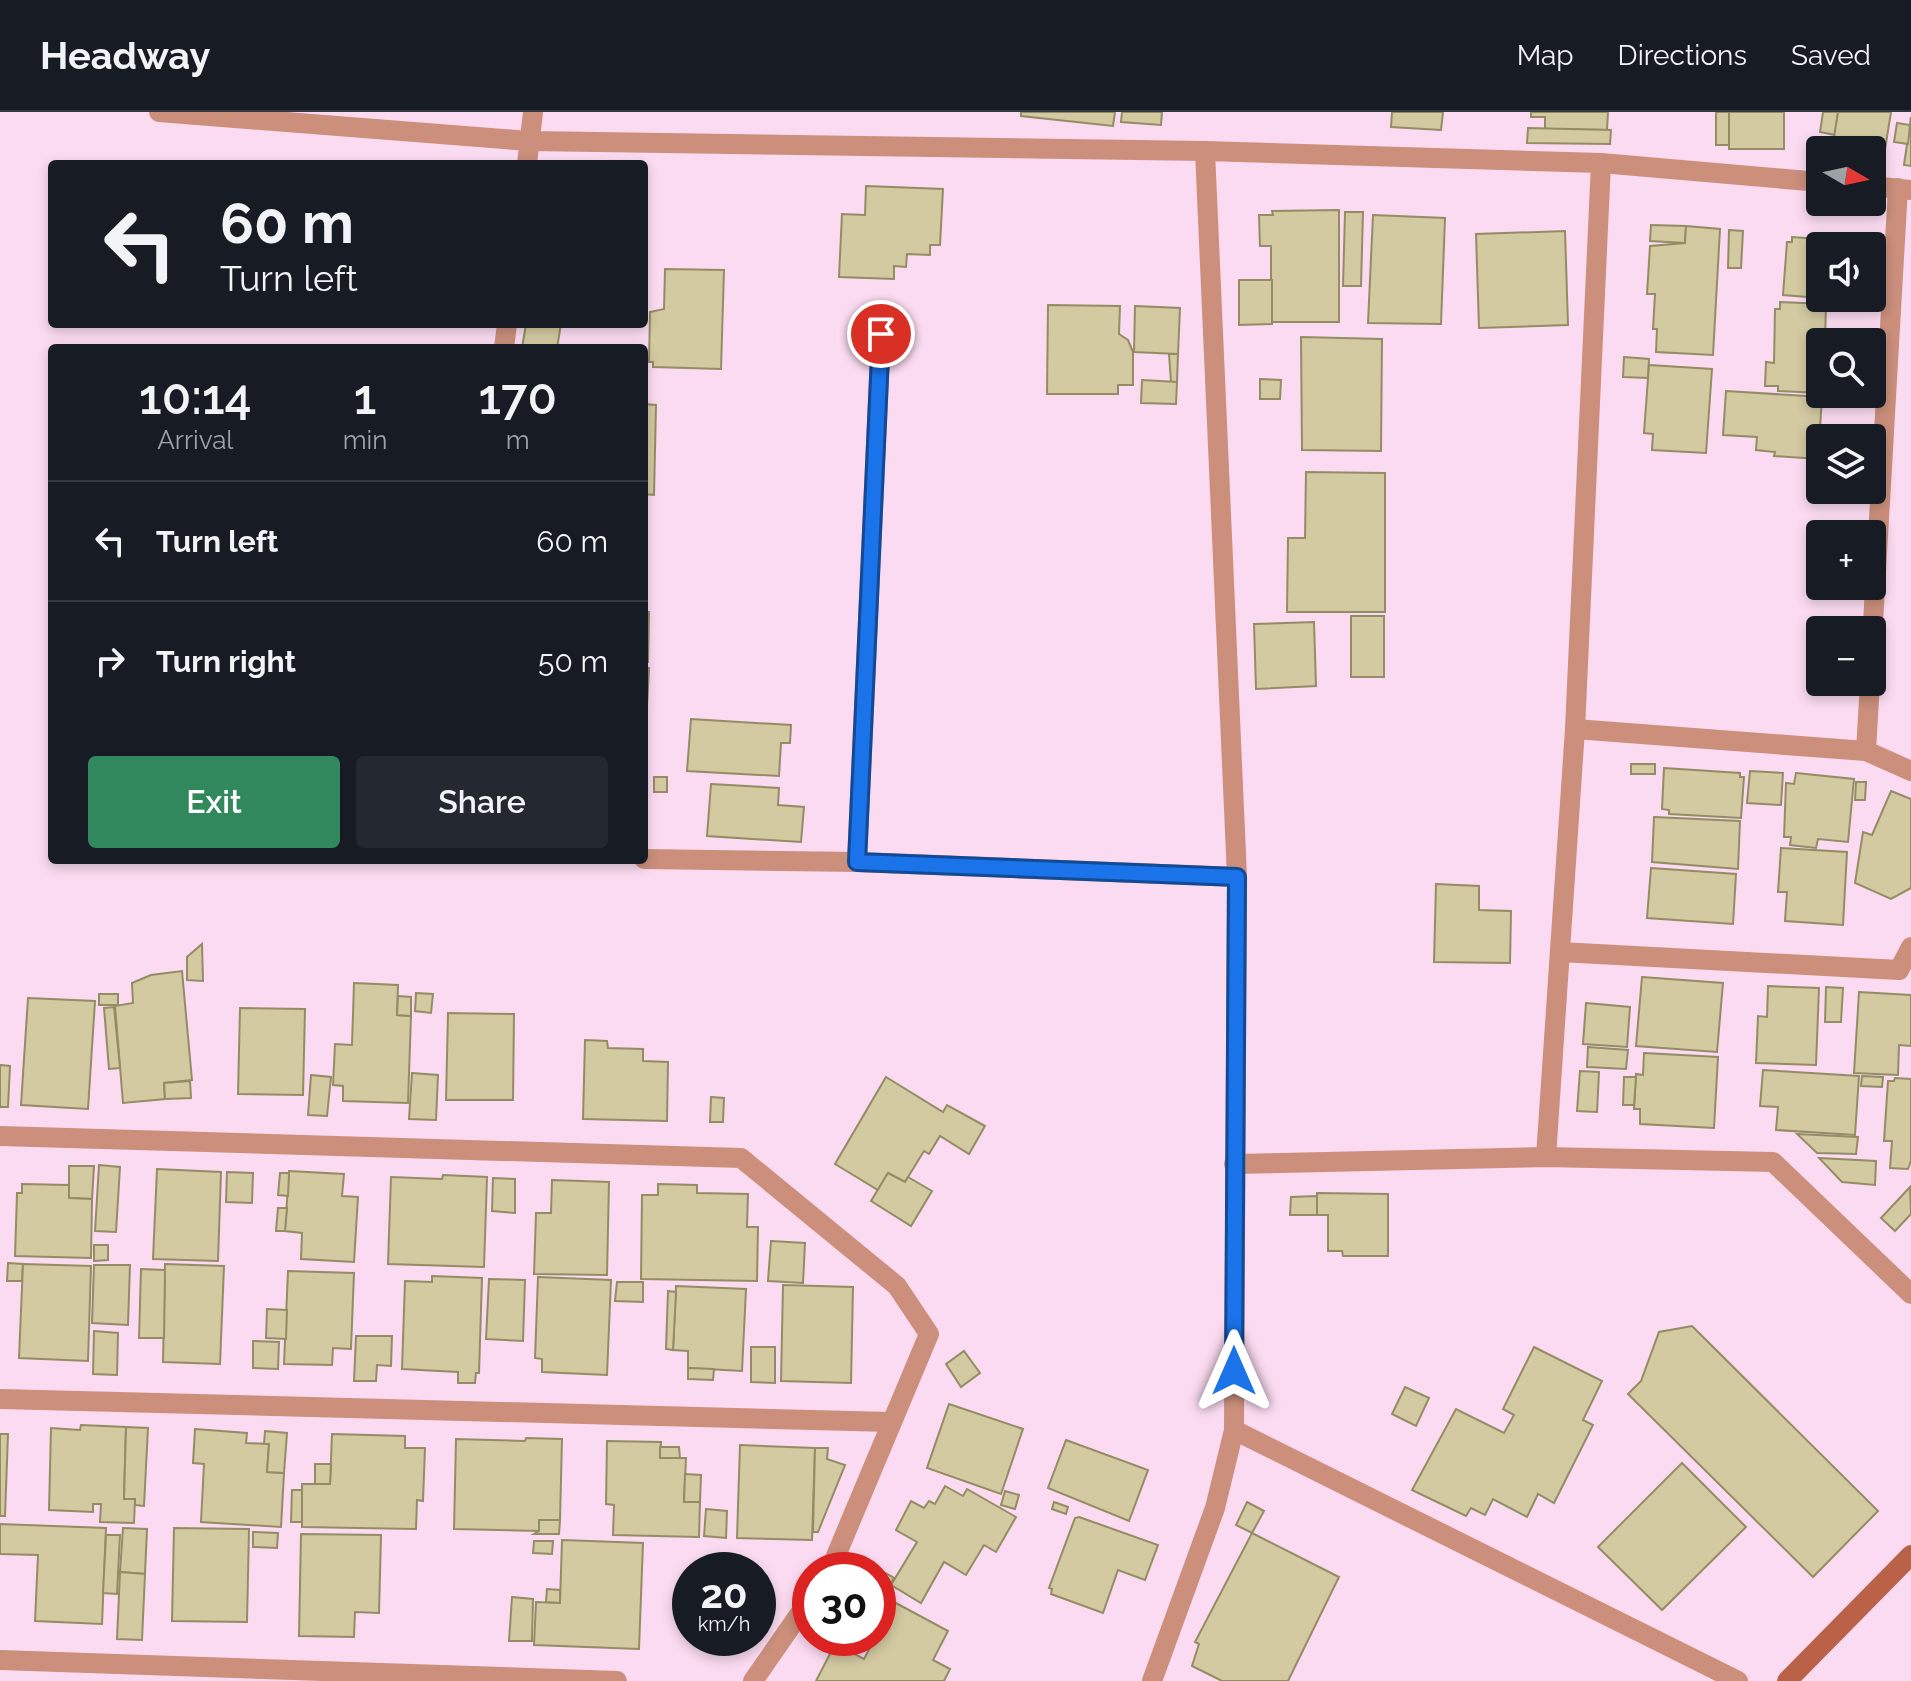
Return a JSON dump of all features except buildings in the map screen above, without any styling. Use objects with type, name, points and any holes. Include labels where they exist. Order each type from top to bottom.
[{"type":"street","points":[[159,112],[529,141],[1205,151],[1601,163],[1806,181]]},
{"type":"street","points":[[527,160],[533,112]]},
{"type":"street","points":[[1152,1681],[1215,1508],[1234,1430],[1237,877],[1205,151]]},
{"type":"street","points":[[1546,1157],[1575,729],[1601,163]]},
{"type":"street","points":[[1874,616],[1904,189]]},
{"type":"street","points":[[857,862],[881,334]]},
{"type":"street","points":[[1866,751],[1869,696]]},
{"type":"street","points":[[1575,729],[1866,751],[1911,771]]},
{"type":"street","points":[[648,859],[857,862],[1237,877]]},
{"type":"street","points":[[1560,952],[1899,970],[1911,947]]},
{"type":"street","points":[[0,1136],[741,1158],[897,1286],[929,1334],[837,1552]]},
{"type":"street","points":[[1234,1164],[1546,1157],[1773,1162],[1911,1294]]},
{"type":"street","points":[[0,1399],[891,1422]]},
{"type":"street","points":[[1234,1430],[1738,1681]]},
{"type":"street","points":[[1787,1681],[1911,1555]]},
{"type":"street","points":[[753,1681],[792,1625]]},
{"type":"street","points":[[0,1660],[617,1681]]},
{"type":"route","points":[[881,334],[857,862],[1237,877],[1234,1371]]}]
